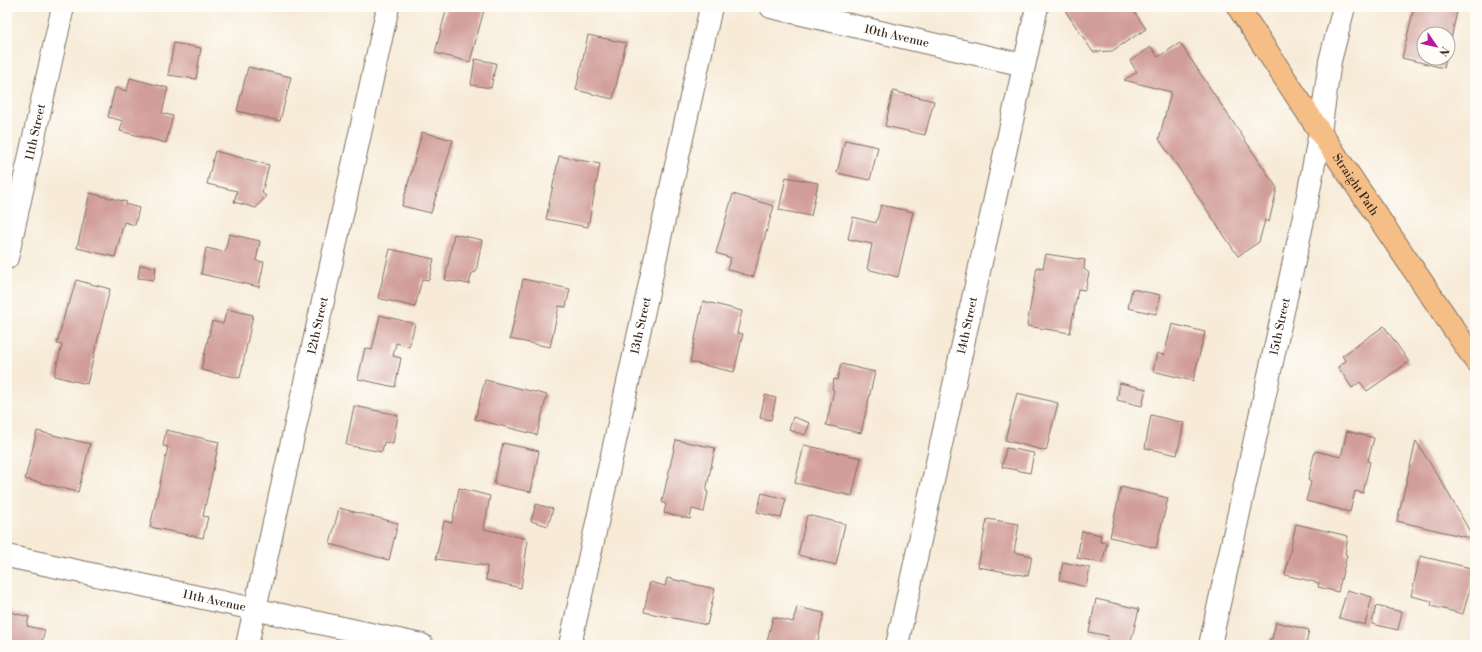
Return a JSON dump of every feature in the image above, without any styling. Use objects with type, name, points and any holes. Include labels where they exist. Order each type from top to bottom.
[{"type":"main road","name":"Straight Path","points":[[1238,7],[1320,132],[1475,360]]},
{"type":"street","name":"11th Street","points":[[7,258],[63,7]]},
{"type":"street","name":"12th Street","points":[[247,645],[388,7]]},
{"type":"street","name":"13th Street","points":[[570,645],[711,7]]},
{"type":"street","name":"10th Avenue","points":[[771,7],[1024,65]]},
{"type":"street","name":"14th Street","points":[[897,645],[1037,7]]},
{"type":"street","name":"15th Street","points":[[1210,645],[1302,226],[1320,132],[1330,61],[1344,7]]},
{"type":"street","name":"11th Avenue","points":[[7,556],[422,645]]},
{"type":"building","points":[[275,7],[291,7],[290,11]]},
{"type":"building","points":[[447,7],[471,7],[484,10],[470,62],[435,53]]},
{"type":"building","points":[[1067,7],[1131,7],[1146,29],[1112,51],[1093,52],[1066,12]]},
{"type":"building","points":[[1414,7],[1458,7],[1454,26],[1416,26],[1416,61],[1402,58]]},
{"type":"building","points":[[588,35],[626,43],[613,99],[576,90]]},
{"type":"building","points":[[174,43],[201,48],[196,79],[168,75]]},
{"type":"building","points":[[1180,43],[1277,188],[1269,222],[1265,220],[1259,242],[1238,256],[1159,139],[1171,92],[1124,80],[1137,72],[1130,61],[1151,47],[1158,57]]},
{"type":"building","points":[[475,59],[496,63],[491,88],[471,85]]},
{"type":"building","points":[[248,67],[291,77],[280,121],[237,111]]},
{"type":"building","points":[[130,78],[168,88],[162,113],[173,116],[166,143],[120,131],[123,121],[108,117],[115,88],[127,91]]},
{"type":"building","points":[[893,91],[934,101],[925,135],[885,126]]},
{"type":"building","points":[[422,132],[453,140],[431,213],[402,206]]},
{"type":"building","points":[[845,140],[878,147],[870,180],[837,173]]},
{"type":"building","points":[[215,151],[269,165],[262,193],[266,196],[256,208],[234,202],[237,191],[207,184]]},
{"type":"building","points":[[559,156],[600,164],[588,227],[546,219]]},
{"type":"building","points":[[786,177],[818,183],[811,216],[779,210]]},
{"type":"building","points":[[90,193],[127,202],[125,204],[139,208],[135,225],[124,222],[115,257],[77,248]]},
{"type":"building","points":[[733,194],[774,206],[753,277],[727,269],[731,258],[716,253]]},
{"type":"building","points":[[881,205],[913,212],[898,277],[867,269],[872,244],[848,239],[853,217],[876,223]]},
{"type":"building","points":[[229,234],[260,241],[256,261],[264,262],[259,287],[201,274],[206,248],[225,252]]},
{"type":"building","points":[[454,234],[482,240],[476,272],[472,273],[469,284],[445,280]]},
{"type":"building","points":[[390,249],[434,259],[429,280],[422,279],[415,307],[378,298]]},
{"type":"building","points":[[1046,254],[1085,260],[1084,269],[1089,273],[1085,290],[1078,289],[1070,333],[1027,326],[1037,267],[1043,268]]},
{"type":"building","points":[[140,265],[156,267],[154,280],[138,278]]},
{"type":"building","points":[[523,279],[570,289],[566,307],[559,306],[550,347],[510,339]]},
{"type":"building","points":[[76,280],[110,289],[87,384],[54,376],[62,345],[57,344],[67,305],[69,305]]},
{"type":"building","points":[[1132,289],[1160,295],[1156,314],[1128,308]]},
{"type":"building","points":[[703,301],[742,311],[737,333],[743,334],[734,372],[690,362]]},
{"type":"building","points":[[227,309],[253,315],[240,378],[201,370],[212,321],[223,324]]},
{"type":"building","points":[[380,315],[415,324],[409,347],[396,343],[393,356],[401,358],[395,387],[358,379],[365,348],[372,350]]},
{"type":"building","points":[[1172,324],[1205,332],[1193,381],[1153,371],[1157,353],[1164,355]]},
{"type":"building","points":[[1384,326],[1409,362],[1367,391],[1360,382],[1352,388],[1338,367],[1346,361],[1342,356]]},
{"type":"building","points":[[841,364],[875,372],[861,433],[826,425],[834,390],[832,389],[834,379],[837,380]]},
{"type":"building","points":[[485,380],[547,395],[537,435],[475,419]]},
{"type":"building","points":[[1120,383],[1146,389],[1142,406],[1117,400]]},
{"type":"building","points":[[1017,393],[1058,403],[1046,451],[1005,440]]},
{"type":"building","points":[[765,395],[776,398],[771,420],[760,418]]},
{"type":"building","points":[[354,406],[398,415],[393,444],[384,442],[382,452],[346,445]]},
{"type":"building","points":[[1151,415],[1184,423],[1177,455],[1145,448]]},
{"type":"building","points":[[793,417],[810,423],[805,435],[789,430]]},
{"type":"building","points":[[166,430],[219,442],[203,516],[208,517],[203,538],[150,527],[168,447],[163,446]]},
{"type":"building","points":[[37,431],[90,444],[78,492],[25,479]]},
{"type":"building","points":[[1347,431],[1374,438],[1368,461],[1370,462],[1363,493],[1355,491],[1350,512],[1306,501],[1311,482],[1308,480],[1315,451],[1341,457]]},
{"type":"building","points":[[676,440],[715,448],[706,491],[708,492],[704,512],[692,509],[690,519],[664,513],[666,504],[662,502]]},
{"type":"building","points":[[1416,441],[1443,484],[1474,539],[1397,521]]},
{"type":"building","points":[[503,443],[539,451],[531,492],[494,484]]},
{"type":"building","points":[[804,445],[861,458],[852,496],[795,483]]},
{"type":"building","points":[[1006,448],[1034,453],[1030,473],[1002,467]]},
{"type":"building","points":[[1121,487],[1168,498],[1156,548],[1110,537]]},
{"type":"building","points":[[459,488],[490,496],[484,529],[528,539],[521,588],[486,580],[487,566],[436,559],[444,521],[452,523]]},
{"type":"building","points":[[762,493],[786,499],[781,518],[757,512]]},
{"type":"building","points":[[536,504],[553,509],[548,526],[531,521]]},
{"type":"building","points":[[339,508],[398,523],[389,560],[330,544]]},
{"type":"building","points":[[807,515],[845,524],[836,565],[798,555]]},
{"type":"building","points":[[987,519],[1019,524],[1014,552],[1032,556],[1028,576],[978,567]]},
{"type":"building","points":[[1296,524],[1348,536],[1345,554],[1347,555],[1338,592],[1318,587],[1319,583],[1285,575]]},
{"type":"building","points":[[1082,531],[1101,535],[1100,542],[1107,543],[1102,563],[1077,558]]},
{"type":"building","points":[[1420,556],[1475,569],[1463,614],[1431,606],[1432,601],[1411,596]]},
{"type":"building","points":[[1063,562],[1090,568],[1086,587],[1059,580]]},
{"type":"building","points":[[667,578],[715,589],[707,625],[644,612],[650,582],[665,586]]},
{"type":"building","points":[[1347,590],[1372,597],[1365,625],[1339,618]]},
{"type":"building","points":[[1096,599],[1139,609],[1130,645],[1106,645],[1108,636],[1089,632]]},
{"type":"building","points":[[1376,606],[1402,612],[1398,630],[1372,624]]},
{"type":"building","points":[[797,607],[824,613],[817,645],[766,645],[773,617],[793,622]]},
{"type":"building","points":[[7,611],[29,617],[27,626],[45,630],[41,645],[7,645]]},
{"type":"building","points":[[1276,622],[1309,630],[1306,645],[1268,645],[1270,638],[1272,639]]}]
